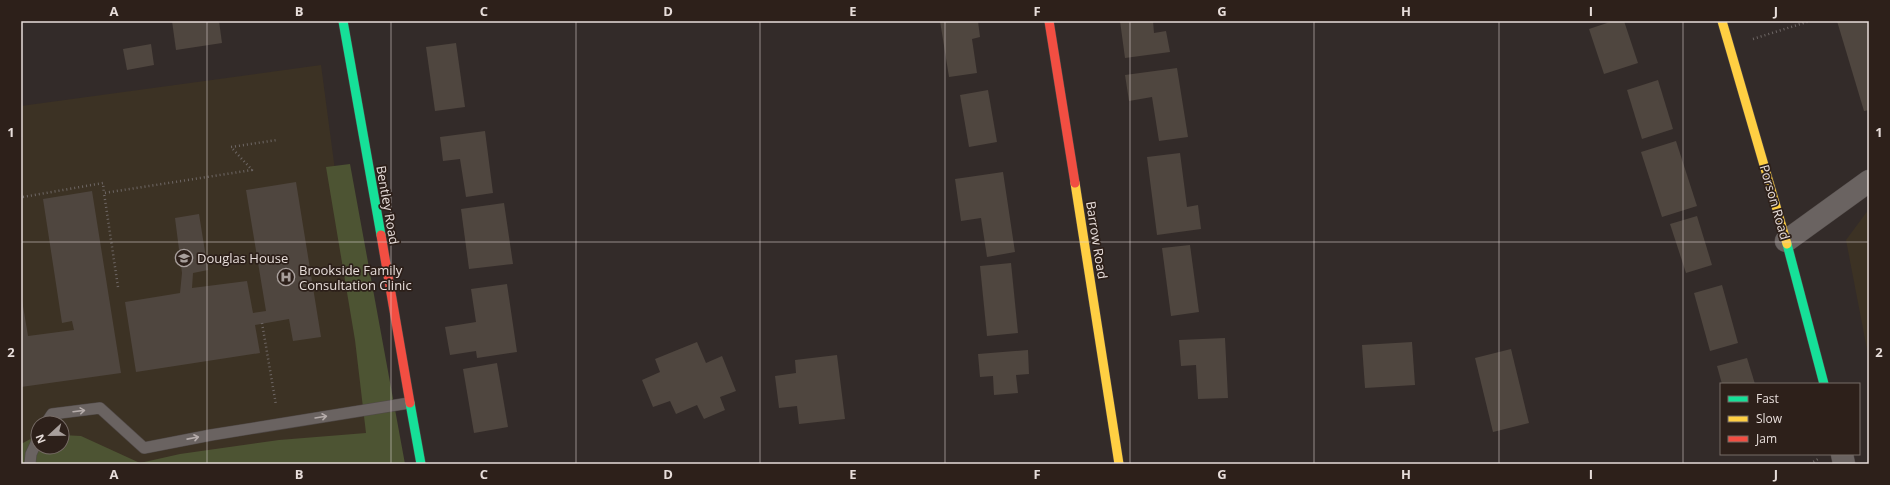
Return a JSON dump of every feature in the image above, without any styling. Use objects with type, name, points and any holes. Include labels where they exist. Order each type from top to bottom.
[{"type":"street","name":"Bentley Road","points":[[343,21],[409,403],[421,464]]},
{"type":"street","name":"Barrow Road","points":[[1049,21],[1119,464]]},
{"type":"street","name":"Porson Road","points":[[1722,21],[1786,241],[1824,383]]},
{"type":"street","points":[[1786,241],[1869,181]]},
{"type":"lane","points":[[51,415],[100,408],[144,448],[409,403]]},
{"type":"path","points":[[1730,46],[1810,21]]},
{"type":"path","points":[[104,193],[252,170],[231,147],[277,140]]},
{"type":"path","points":[[24,197],[103,183],[118,287]]},
{"type":"path","points":[[262,324],[279,424]]},
{"type":"shaded area","name":"Douglas House","points":[[321,65],[367,410],[379,464],[21,464],[21,106]]},
{"type":"shaded area","points":[[1869,209],[1869,360],[1846,240]]},
{"type":"green space","points":[[350,164],[405,464],[21,464],[21,444],[30,439],[30,455],[70,455],[70,435],[81,436],[140,463],[180,454],[279,440],[366,433],[355,340],[326,167]]},
{"type":"building","points":[[172,21],[219,21],[222,43],[176,50]]},
{"type":"building","points":[[940,21],[978,21],[980,37],[972,39],[977,73],[949,77]]},
{"type":"building","points":[[1120,21],[1153,21],[1154,33],[1166,31],[1170,52],[1125,58]]},
{"type":"building","points":[[1613,21],[1624,21],[1638,63],[1604,74],[1589,29]]},
{"type":"building","points":[[1837,21],[1869,21],[1869,110],[1864,111]]},
{"type":"building","points":[[456,43],[465,107],[435,111],[426,47]]},
{"type":"building","points":[[151,44],[154,65],[127,70],[123,49]]},
{"type":"building","points":[[1177,68],[1188,137],[1159,141],[1152,97],[1129,101],[1125,75]]},
{"type":"building","points":[[1658,80],[1673,129],[1642,139],[1627,90]]},
{"type":"building","points":[[988,90],[997,142],[969,147],[960,95]]},
{"type":"building","points":[[485,131],[493,193],[466,197],[460,159],[443,161],[440,137]]},
{"type":"building","points":[[1676,141],[1697,206],[1662,217],[1641,152]]},
{"type":"building","points":[[1180,153],[1187,207],[1198,205],[1201,229],[1157,235],[1147,157]]},
{"type":"building","points":[[1003,172],[1015,252],[987,257],[981,218],[961,221],[955,179]]},
{"type":"building","name":"Brookside Family Consultation Clinic","points":[[296,182],[321,337],[293,341],[289,319],[255,325],[260,353],[136,372],[125,302],[180,293],[182,273],[175,218],[199,214],[208,270],[193,273],[192,288],[247,281],[253,313],[266,311],[246,190]]},
{"type":"building","points":[[92,191],[121,373],[21,387],[21,294],[28,336],[74,330],[72,321],[62,323],[43,199]]},
{"type":"building","points":[[504,203],[513,264],[469,269],[461,209]]},
{"type":"building","points":[[1697,216],[1712,265],[1686,273],[1670,224]]},
{"type":"building","points":[[1190,245],[1199,312],[1171,316],[1162,248]]},
{"type":"building","points":[[1011,263],[1018,333],[987,336],[980,266]]},
{"type":"building","points":[[507,284],[517,352],[477,358],[476,351],[450,355],[445,327],[476,322],[471,289]]},
{"type":"building","points":[[1722,285],[1738,343],[1710,351],[1694,293]]},
{"type":"building","points":[[1225,338],[1228,398],[1198,399],[1196,365],[1181,366],[1179,340]]},
{"type":"building","points":[[697,342],[706,363],[722,356],[736,391],[720,397],[725,410],[704,419],[697,405],[676,414],[670,401],[653,407],[642,380],[660,372],[655,359]]},
{"type":"building","points":[[1412,342],[1415,385],[1365,388],[1362,345]]},
{"type":"building","points":[[1511,349],[1529,423],[1493,432],[1475,358]]},
{"type":"building","points":[[1028,350],[1029,374],[1016,375],[1018,393],[994,395],[993,376],[980,377],[978,354]]},
{"type":"building","points":[[837,355],[845,419],[799,424],[797,406],[779,408],[775,376],[796,373],[795,360]]},
{"type":"building","points":[[1747,358],[1755,383],[1722,383],[1717,366]]},
{"type":"building","points":[[497,363],[508,427],[474,433],[463,369]]},
{"type":"traffic: fast","points":[[343,21],[381,235]]},
{"type":"traffic: fast","points":[[1787,244],[1824,383]]},
{"type":"traffic: fast","points":[[410,403],[421,464]]},
{"type":"traffic: slow","points":[[1722,21],[1787,244]]},
{"type":"traffic: slow","points":[[1075,183],[1119,464]]},
{"type":"traffic: jam","points":[[1049,21],[1075,183]]},
{"type":"traffic: jam","points":[[381,235],[410,403]]},
{"type":"place","name":"Douglas House","points":[[184,258]]},
{"type":"place","name":"Brookside Family Consultation Clinic","points":[[286,277]]}]
